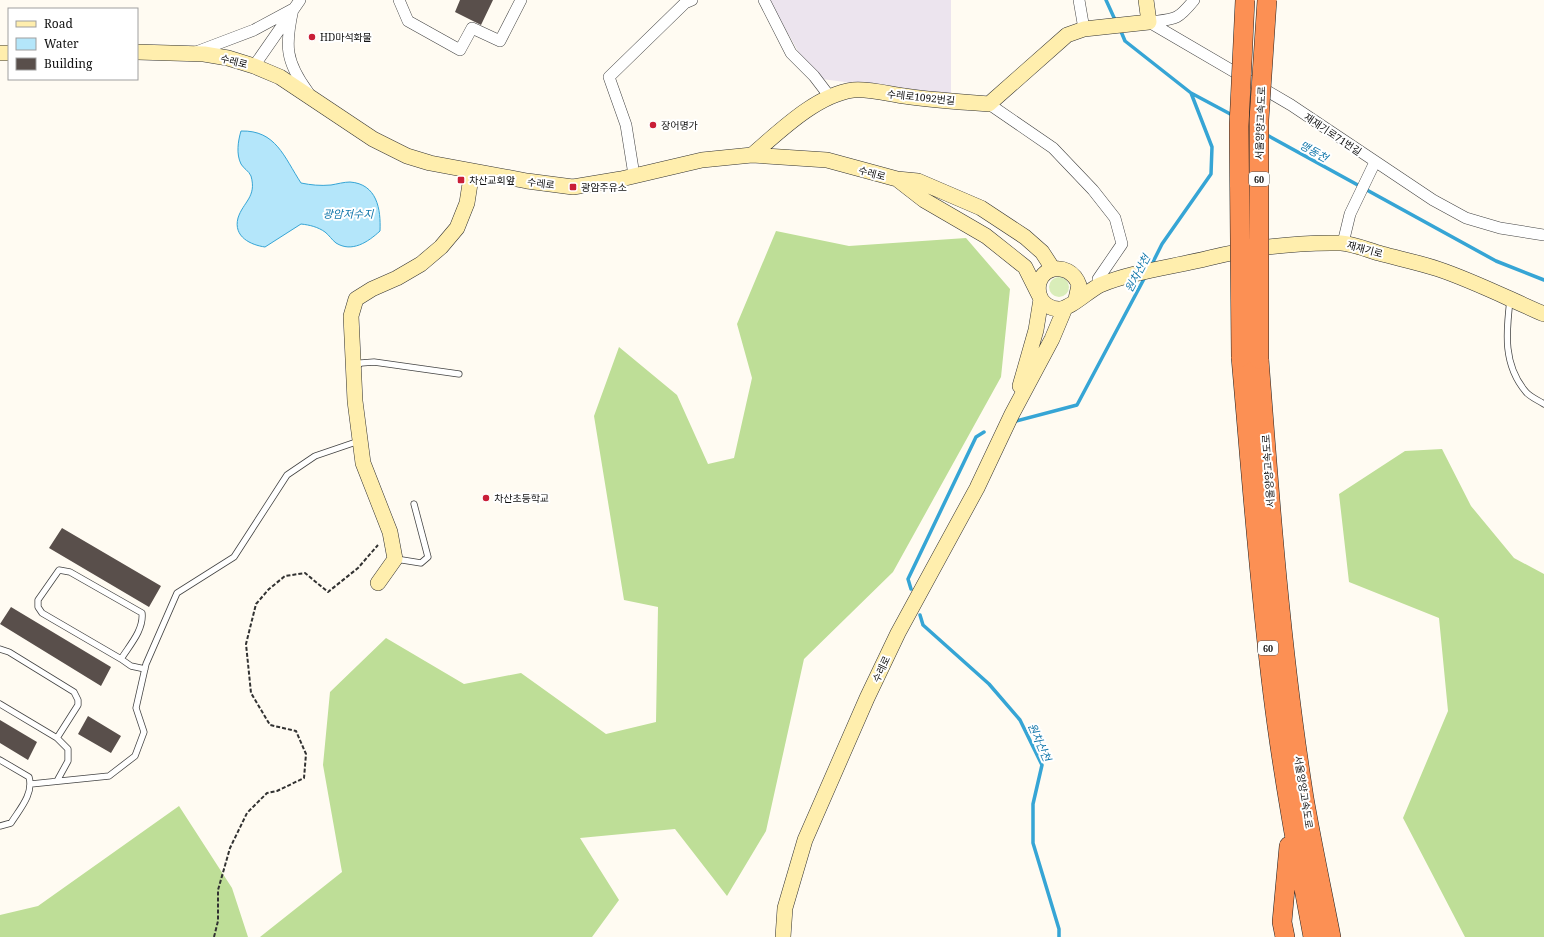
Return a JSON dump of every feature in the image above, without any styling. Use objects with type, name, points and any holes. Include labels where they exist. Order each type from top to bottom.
[{"type":"highway","name":"서울양양고속도로","points":[[1245,0],[1239,126],[1250,358],[1256,532],[1273,694],[1291,823],[1313,937]]},
{"type":"highway","name":"서울양양고속도로","points":[[1267,0],[1259,120],[1250,358],[1272,528],[1290,694],[1304,798],[1332,937]]},
{"type":"highway","points":[[1285,937],[1282,922],[1291,823]]},
{"type":"main road","points":[[989,104],[1067,35],[1084,29],[1149,22],[1146,0]]},
{"type":"main road","name":"수레로","points":[[138,52],[193,54],[228,58],[254,66],[280,77],[373,139],[407,156],[430,163],[527,181],[573,187],[634,176],[702,160],[752,156],[826,160],[897,179],[918,181],[981,208],[1025,237],[1042,252],[1053,269]]},
{"type":"main road","name":"수레로1092번길","points":[[752,156],[778,133],[820,102],[854,89],[911,97],[989,104]]},
{"type":"main road","points":[[378,583],[395,559],[390,532],[363,463],[355,401],[351,316],[356,299],[372,289],[397,278],[421,264],[441,247],[457,228],[467,203],[472,171]]},
{"type":"main road","name":"수레로","points":[[897,179],[924,200],[986,236],[1025,266],[1040,297],[1036,330],[1012,414]]},
{"type":"main road","name":"재재기로","points":[[1121,278],[1219,256],[1277,246],[1343,243],[1438,269],[1544,314]]},
{"type":"main road","points":[[1063,268],[1072,273],[1098,279],[1121,278],[1095,288],[1071,304],[1052,308],[1040,297],[1038,286],[1041,278],[1046,272],[1053,269],[1063,268]]},
{"type":"main road","points":[[1071,304],[1079,285],[1072,273]]},
{"type":"main road","name":"수레로","points":[[783,937],[785,908],[805,840],[867,698],[898,632],[977,488],[1012,414],[1071,304]]},
{"type":"street","points":[[399,0],[408,21],[460,50],[472,28],[500,41],[521,0]]},
{"type":"street","points":[[634,176],[626,125],[609,77],[685,3],[692,0]]},
{"type":"street","points":[[764,0],[791,53],[814,76],[830,97]]},
{"type":"street","points":[[1079,0],[1084,29]]},
{"type":"street","points":[[1149,22],[1170,19],[1182,15],[1194,0]]},
{"type":"street","points":[[193,54],[254,30],[296,4]]},
{"type":"street","points":[[254,66],[296,4]]},
{"type":"street","points":[[296,4],[288,32],[288,52],[296,77],[310,96]]},
{"type":"street","name":"재재기로71번길","points":[[1149,22],[1291,105],[1432,200],[1466,218],[1500,228],[1544,235]]},
{"type":"street","points":[[989,104],[1053,148],[1094,190],[1115,218],[1122,244],[1098,279]]},
{"type":"street","points":[[1343,243],[1350,214],[1375,162]]},
{"type":"lane","points":[[1510,300],[1506,333],[1510,365],[1526,392],[1544,404]]},
{"type":"lane","points":[[354,369],[361,363],[374,362],[459,374]]},
{"type":"lane","points":[[31,784],[109,776],[135,756],[144,732],[136,708],[146,664],[177,593],[234,557],[287,475],[315,456],[360,441]]},
{"type":"lane","points":[[395,559],[406,562],[421,563],[428,557],[414,504]]},
{"type":"lane","points":[[120,659],[139,631],[143,620],[142,613],[70,572],[59,570],[38,600],[38,607],[42,613],[131,666],[145,669]]},
{"type":"lane","points":[[0,649],[9,652],[74,692],[78,700],[78,705],[57,738]]},
{"type":"lane","points":[[0,704],[57,738],[68,749],[68,761],[57,781]]},
{"type":"lane","points":[[0,760],[29,777],[31,784],[28,795],[11,823],[0,826]]},
{"type":"path","points":[[214,937],[218,920],[218,890],[230,848],[247,814],[267,793],[277,791],[304,778],[306,754],[296,731],[270,726],[251,693],[246,644],[256,604],[269,589],[285,576],[305,573],[328,592],[358,568],[390,532]]},
{"type":"shaded area","points":[[769,0],[951,0],[951,96],[822,79],[803,60]]},
{"type":"green space","points":[[776,231],[849,246],[966,238],[1010,289],[1001,377],[893,572],[804,659],[766,831],[727,896],[675,829],[580,838],[619,900],[592,937],[260,937],[342,872],[323,765],[330,692],[386,638],[464,684],[521,673],[606,734],[656,722],[658,607],[624,600],[594,416],[619,347],[677,395],[708,464],[734,458],[752,378],[737,324]]},
{"type":"green space","points":[[1055,277],[1063,277],[1069,283],[1069,291],[1063,297],[1055,297],[1049,291],[1049,283]]},
{"type":"green space","points":[[1442,449],[1471,506],[1514,558],[1544,574],[1544,937],[1465,937],[1403,818],[1448,711],[1439,618],[1349,582],[1339,494],[1405,451]]},
{"type":"green space","points":[[179,806],[232,888],[248,937],[0,937],[0,915],[38,906]]},
{"type":"water","name":"광암저수지","points":[[241,131],[263,135],[271,140],[284,155],[301,183],[312,185],[331,185],[350,182],[366,187],[376,199],[380,214],[380,231],[360,245],[348,247],[336,243],[320,229],[301,224],[265,247],[244,239],[238,230],[238,218],[251,194],[252,183],[251,176],[241,164],[238,156],[238,143]]},
{"type":"building","points":[[460,0],[493,0],[481,25],[455,12]]},
{"type":"building","points":[[62,528],[161,586],[149,607],[49,548]]},
{"type":"building","points":[[11,607],[111,667],[101,686],[0,624]]},
{"type":"building","points":[[88,716],[121,736],[111,753],[78,734]]},
{"type":"building","points":[[0,720],[37,742],[28,760],[0,743]]},
{"type":"waterway","name":"맹동천","points":[[1106,0],[1116,22]]},
{"type":"waterway","name":"맹동천","points":[[1120,29],[1125,41],[1191,93],[1234,116]]},
{"type":"waterway","name":"원차산천","points":[[1151,266],[1162,244],[1211,174],[1212,147],[1191,93]]},
{"type":"waterway","name":"맹동천","points":[[1265,134],[1496,261],[1544,280]]},
{"type":"waterway","name":"원차산천","points":[[1016,421],[1077,405],[1145,277]]},
{"type":"waterway","name":"원차산천","points":[[911,589],[908,579],[976,437],[984,432]]},
{"type":"waterway","name":"원차산천","points":[[920,615],[923,625],[989,684],[1020,720],[1042,765],[1033,804],[1033,843],[1059,929],[1059,937]]},
{"type":"place","name":"HD마석화물","points":[[312,37]]},
{"type":"place","name":"장어명가","points":[[653,125]]},
{"type":"place","name":"차산교회앞","points":[[461,180]]},
{"type":"place","name":"광암주유소","points":[[573,187]]},
{"type":"place","name":"차산초등학교","points":[[486,498]]}]
